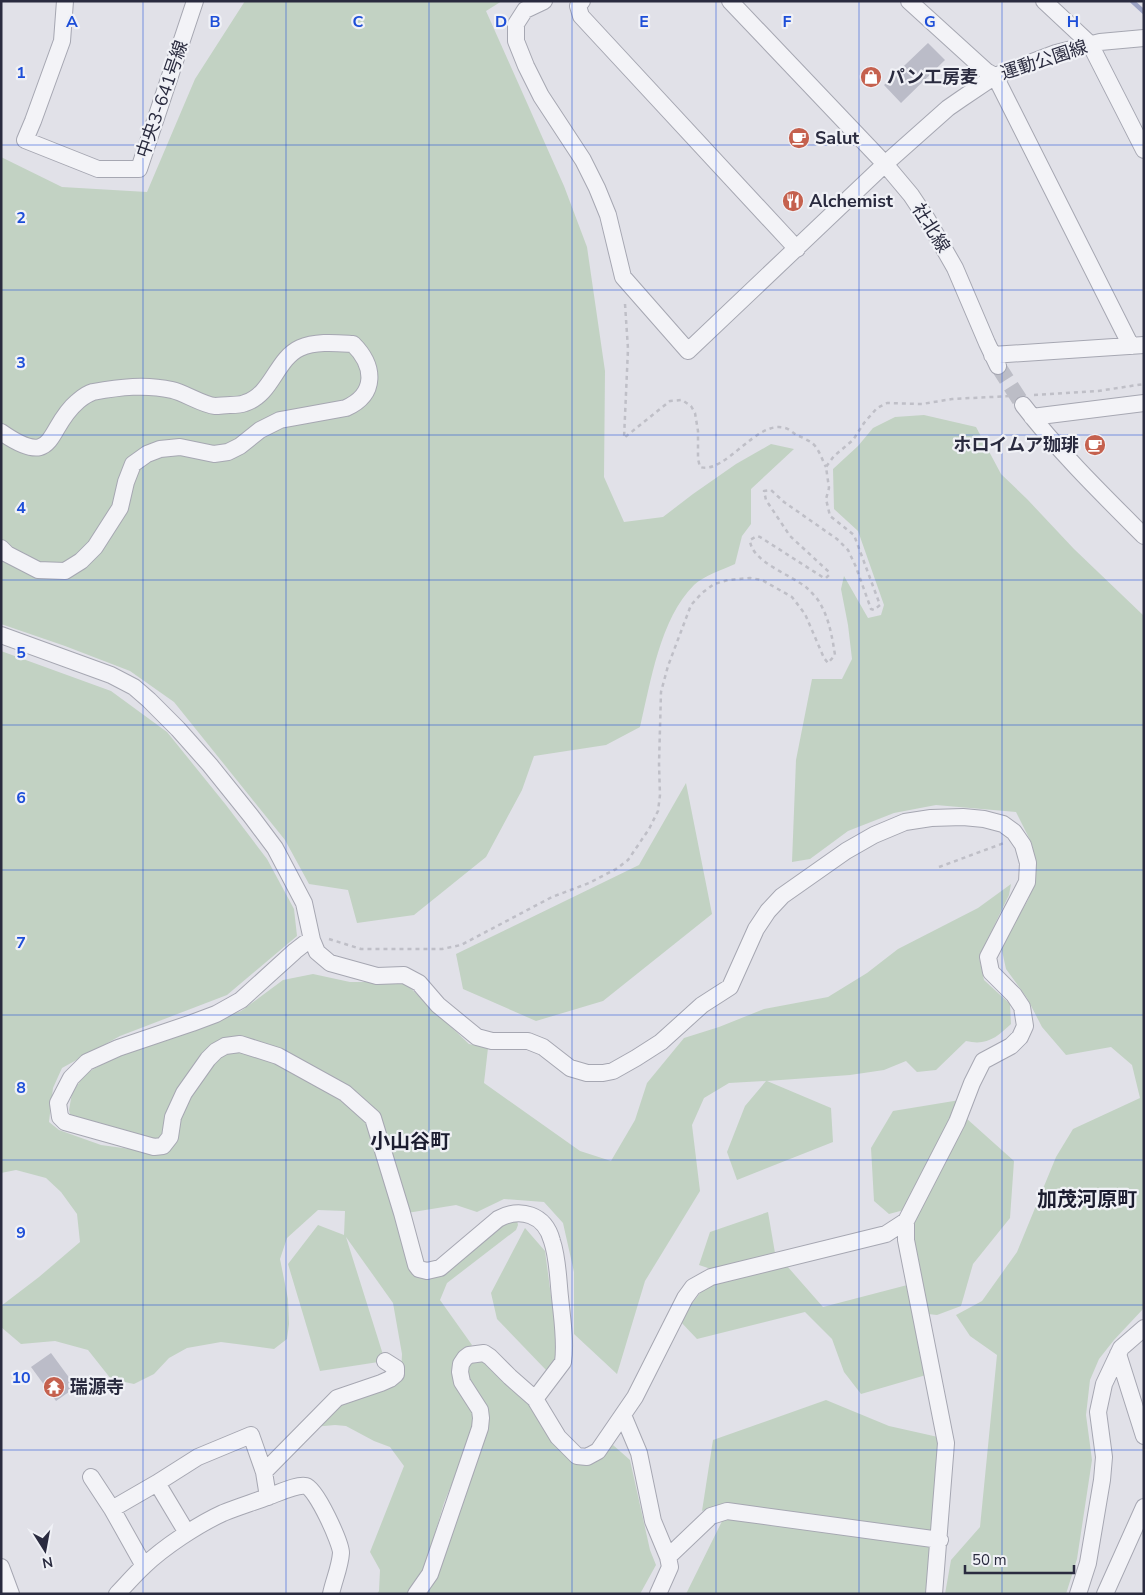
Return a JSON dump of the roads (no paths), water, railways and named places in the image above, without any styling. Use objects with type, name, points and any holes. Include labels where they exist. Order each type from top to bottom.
[{"type":"street","name":"中央3-641号線","points":[[66,1],[62,41],[33,121],[24,140],[98,168],[138,169],[195,1]]},
{"type":"street","name":"運動公園線","points":[[544,1],[525,10],[516,24],[516,41],[526,66],[541,96],[584,160],[597,188],[608,215],[623,277],[688,351],[885,164],[948,108],[995,76],[1056,52],[1090,44],[1144,38]]},
{"type":"street","name":"社北線","points":[[730,1],[885,164],[911,195],[955,268],[995,361],[1138,346]]},
{"type":"street","points":[[909,1],[986,71],[995,76],[1138,346]]},
{"type":"street","points":[[1044,1],[1090,44],[1144,150]]},
{"type":"street","points":[[575,3],[580,16],[797,249]]},
{"type":"street","points":[[1,432],[18,444],[32,448],[43,445],[51,439],[72,406],[87,394],[112,389],[142,386],[173,390],[213,406],[244,404],[254,400],[265,390],[287,358],[299,348],[316,344],[353,344],[367,362],[370,375],[368,387],[355,404],[346,408],[280,420],[260,430],[240,446],[228,452],[214,454],[180,447],[146,454],[134,464],[126,482],[120,508],[95,547],[81,561],[65,571],[38,570],[7,554],[1,548]]},
{"type":"street","points":[[1144,403],[1025,403],[1060,450],[1144,536]]},
{"type":"street","points":[[1,635],[111,675],[134,687],[149,700],[178,729],[210,766],[252,816],[275,848],[304,903],[312,940],[318,952],[330,963],[376,976],[404,975],[419,983],[438,1005],[477,1037],[492,1041],[528,1041],[543,1048],[570,1068],[587,1073],[614,1071],[660,1042],[702,1005],[730,987],[756,929],[768,911],[782,896],[846,851],[874,835],[905,822],[932,818],[963,817],[984,819],[1003,824],[1014,832],[1023,845],[1028,863],[1027,882],[988,957],[991,972],[1022,1006],[1025,1026],[1020,1036],[1011,1046],[983,1061],[957,1122],[906,1221],[906,1240],[946,1443],[940,1540],[934,1594]]},
{"type":"street","points":[[312,940],[295,951],[241,1000],[216,1014],[118,1048],[87,1062],[71,1078],[58,1103],[60,1117],[65,1122],[154,1147],[162,1146],[170,1137],[174,1117],[184,1093],[195,1076],[216,1051],[233,1044],[240,1044],[278,1056],[345,1093],[374,1118],[416,1265],[419,1269],[427,1272],[440,1268],[506,1214],[523,1212],[532,1215],[546,1229],[552,1239],[556,1260],[562,1312],[564,1355],[563,1362],[535,1399]]},
{"type":"street","points":[[416,1594],[430,1574],[480,1428],[482,1418],[480,1410],[460,1377],[461,1364],[470,1355],[484,1353],[490,1357],[535,1399],[558,1437],[576,1456],[587,1457],[598,1451],[635,1397],[676,1314],[693,1287],[710,1277],[886,1234],[906,1221]]},
{"type":"street","points":[[1078,1594],[1088,1562],[1102,1480],[1104,1457],[1098,1412],[1104,1384],[1121,1348],[1144,1328]]},
{"type":"street","points":[[1118,1354],[1144,1436]]},
{"type":"street","points":[[264,1472],[336,1398],[390,1379],[396,1374],[396,1368],[385,1360]]},
{"type":"street","points":[[623,1415],[638,1453],[653,1521],[668,1556],[670,1567],[658,1594]]},
{"type":"street","points":[[112,1509],[198,1457],[252,1435],[264,1472],[268,1497]]},
{"type":"street","points":[[91,1477],[112,1509],[144,1566]]},
{"type":"street","points":[[157,1483],[187,1533]]},
{"type":"street","points":[[117,1594],[144,1566],[187,1533],[224,1513],[290,1489],[306,1486],[316,1495],[340,1548],[339,1564],[331,1594]]},
{"type":"street","points":[[1105,1594],[1144,1507]]},
{"type":"street","points":[[668,1556],[711,1516],[726,1511],[940,1540]]},
{"type":"street","points":[[1,1567],[11,1594]]},
{"type":"waterway","points":[[1132,1],[1144,12]]},
{"type":"tunnel","points":[[998,366],[1023,405]]},
{"type":"place","name":"パン工房麦","points":[[871,77]]},
{"type":"place","name":"Salut","points":[[799,138]]},
{"type":"place","name":"Alchemist","points":[[793,201]]},
{"type":"place","name":"ホロイムア珈琲","points":[[1095,445]]},
{"type":"place","name":"瑞源寺","points":[[54,1387]]},
{"type":"district","name":"小山谷町","points":[[410,1141]]},
{"type":"district","name":"加茂河原町","points":[[1087,1199]]}]
